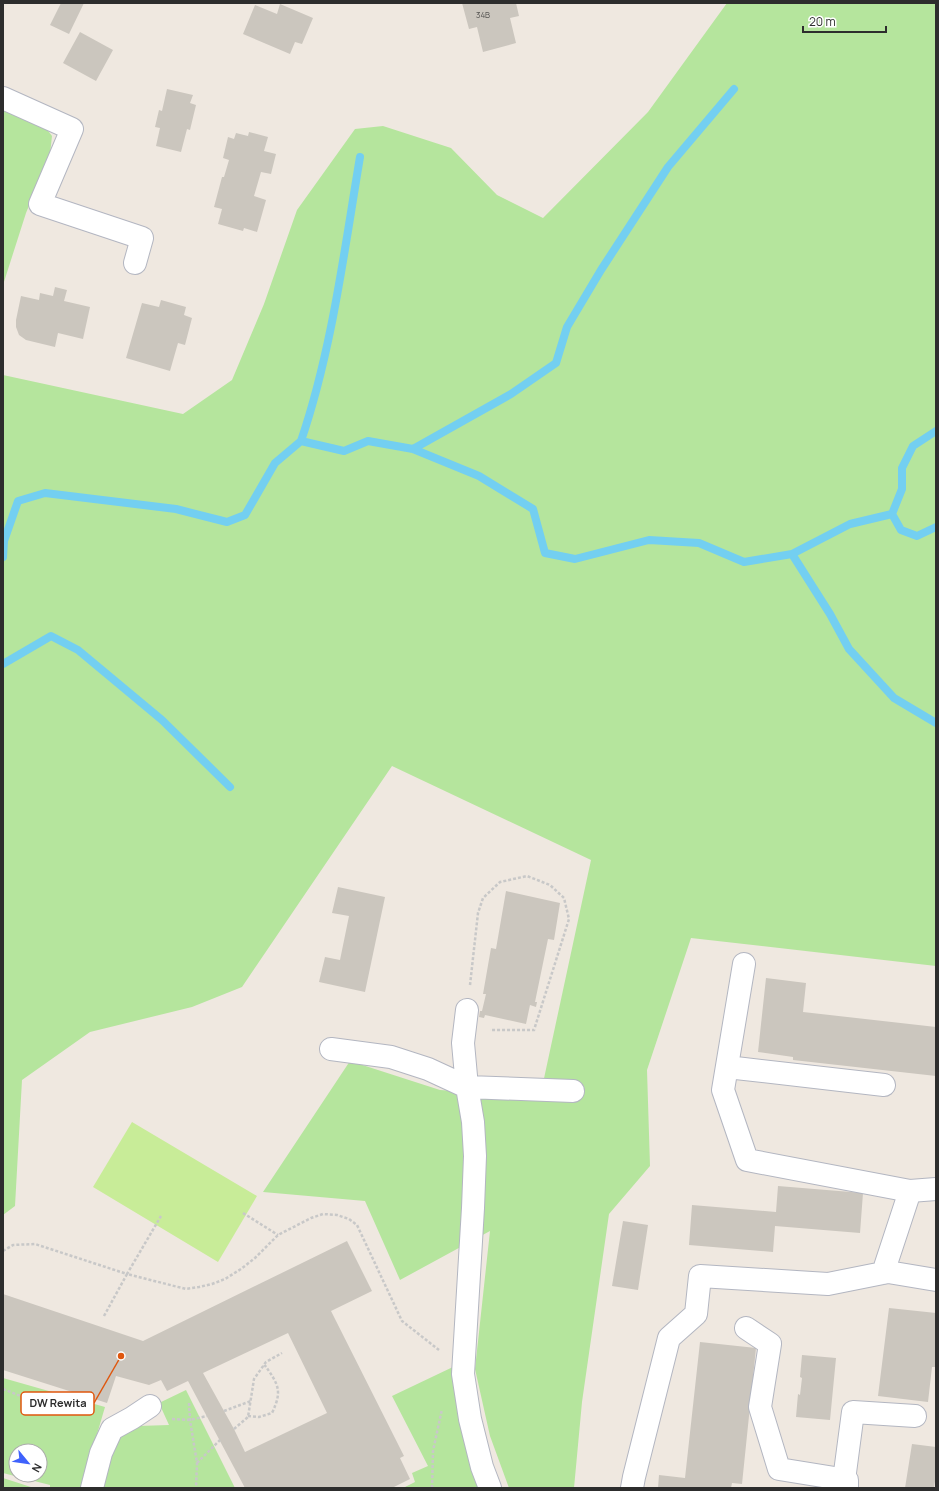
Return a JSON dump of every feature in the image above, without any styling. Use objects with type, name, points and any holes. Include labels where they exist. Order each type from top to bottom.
[{"type":"lane","points":[[3,98],[72,129],[40,204],[142,238],[135,263]]},
{"type":"lane","points":[[744,964],[723,1090],[747,1160],[910,1191],[936,1189]]},
{"type":"lane","points":[[466,1020],[463,1043],[467,1087],[474,1122],[474,1208],[462,1374],[470,1419],[482,1467],[490,1488]]},
{"type":"lane","points":[[331,1049],[391,1057],[428,1069],[467,1087],[573,1091]]},
{"type":"lane","points":[[727,1067],[884,1084]]},
{"type":"lane","points":[[883,1273],[910,1191]]},
{"type":"lane","points":[[632,1488],[669,1338],[696,1314],[700,1276],[828,1284],[888,1272],[936,1280]]},
{"type":"lane","points":[[746,1328],[770,1344],[760,1407],[780,1469],[845,1484],[853,1412],[915,1416]]},
{"type":"lane","points":[[92,1488],[101,1453],[112,1429],[150,1406]]},
{"type":"path","points":[[527,876],[550,885],[564,898],[569,919],[534,1030],[466,1020],[478,913],[483,898],[500,882],[527,876]]},
{"type":"path","points":[[243,1213],[278,1235]]},
{"type":"path","points":[[3,1251],[13,1246],[35,1244],[127,1274],[186,1290],[212,1284],[225,1279],[255,1258],[278,1235],[311,1218],[323,1214],[337,1215],[349,1219],[357,1225],[402,1321],[440,1350]]},
{"type":"path","points":[[104,1316],[161,1216]]},
{"type":"path","points":[[234,1429],[248,1416],[254,1379],[264,1364],[282,1353]]},
{"type":"path","points":[[248,1416],[259,1417],[272,1413],[278,1400],[277,1382],[264,1364]]},
{"type":"path","points":[[3,1389],[33,1401],[132,1418]]},
{"type":"path","points":[[224,1411],[251,1401]]},
{"type":"path","points":[[189,1404],[197,1463],[196,1488]]},
{"type":"path","points":[[432,1488],[433,1451],[443,1405]]},
{"type":"path","points":[[197,1463],[220,1440]]},
{"type":"green space","points":[[727,3],[936,3],[936,966],[691,938],[647,1070],[650,1166],[609,1214],[582,1402],[574,1488],[509,1488],[490,1436],[475,1369],[490,1231],[400,1280],[365,1201],[263,1192],[350,1061],[440,1090],[540,1097],[591,860],[392,766],[242,987],[192,1007],[90,1032],[22,1080],[15,1206],[3,1215],[3,375],[183,414],[232,380],[264,304],[297,210],[355,129],[383,126],[451,148],[497,195],[543,218],[648,112]]},
{"type":"green space","points":[[3,104],[42,123],[52,136],[50,154],[26,213],[3,285]]},
{"type":"green space","points":[[132,1122],[257,1196],[218,1262],[93,1187]]},
{"type":"green space","points":[[455,1366],[482,1488],[403,1488],[415,1482],[412,1473],[428,1466],[392,1396]]},
{"type":"green space","points":[[3,1378],[105,1407],[95,1441],[138,1426],[169,1425],[159,1403],[186,1390],[235,1488],[50,1488],[50,1485],[42,1483],[48,1483],[48,1443],[8,1443],[8,1474],[3,1473]]},
{"type":"green space","points":[[3,1478],[8,1480],[8,1483],[18,1483],[34,1488],[3,1488]]},
{"type":"building","points":[[61,3],[84,3],[69,34],[50,25]]},
{"type":"building","points":[[462,3],[516,3],[519,16],[510,18],[516,43],[483,52],[477,27],[469,29]]},
{"type":"building","points":[[280,4],[313,18],[302,44],[295,42],[290,54],[243,34],[255,5],[277,14]]},
{"type":"building","points":[[80,32],[113,50],[96,81],[63,63]]},
{"type":"building","points":[[167,89],[193,95],[190,103],[196,105],[190,130],[187,129],[181,152],[156,146],[160,128],[155,127],[159,110],[162,111]]},
{"type":"building","points":[[249,132],[268,137],[264,151],[276,154],[271,174],[261,172],[254,196],[266,200],[257,232],[244,228],[243,231],[218,224],[222,209],[214,207],[222,177],[224,177],[229,160],[223,158],[228,137],[234,139],[236,133],[248,136]]},
{"type":"building","points":[[55,287],[67,290],[64,301],[90,307],[83,339],[58,333],[55,347],[26,340],[19,335],[16,327],[21,296],[39,300],[40,293],[53,296]]},
{"type":"building","points":[[161,300],[186,307],[184,315],[192,318],[185,345],[178,343],[170,371],[126,358],[142,303],[159,307]]},
{"type":"building","points":[[338,887],[385,897],[365,992],[319,982],[325,957],[340,960],[349,916],[332,913]]},
{"type":"building","points":[[506,891],[560,903],[554,940],[548,939],[535,1002],[537,1002],[536,1007],[530,1005],[526,1024],[485,1015],[484,1018],[479,1017],[486,994],[483,994],[491,948],[496,949]]},
{"type":"building","points":[[766,978],[806,983],[803,1012],[936,1027],[936,1076],[793,1060],[793,1057],[758,1052]]},
{"type":"building","points":[[778,1186],[863,1193],[860,1233],[775,1226],[773,1252],[689,1245],[692,1205],[776,1212]]},
{"type":"building","points":[[623,1221],[648,1225],[638,1290],[612,1286]]},
{"type":"building","points":[[347,1241],[372,1291],[331,1311],[404,1456],[400,1458],[410,1479],[392,1488],[245,1488],[188,1381],[167,1391],[161,1380],[149,1385],[116,1376],[107,1403],[3,1370],[3,1294],[143,1341]],"holes":[[[288,1333],[327,1413],[245,1452],[203,1373]]]},
{"type":"building","points":[[889,1308],[936,1313],[936,1367],[932,1367],[928,1402],[878,1396]]},
{"type":"building","points":[[700,1342],[756,1348],[742,1484],[732,1483],[731,1488],[658,1488],[659,1475],[685,1478]]},
{"type":"building","points":[[802,1355],[836,1358],[830,1420],[796,1417],[798,1394],[800,1395],[802,1378],[800,1377]]},
{"type":"building","points":[[912,1444],[936,1447],[936,1475],[934,1488],[905,1488]]},
{"type":"waterway","points":[[413,449],[511,394],[556,363],[567,327],[601,270],[668,167],[734,89]]},
{"type":"waterway","points":[[301,441],[312,407],[329,336],[360,157]]},
{"type":"waterway","points":[[892,514],[902,489],[902,468],[913,446],[936,431]]},
{"type":"waterway","points":[[3,557],[4,541],[18,501],[45,493],[176,509],[227,522],[245,515],[275,463],[301,441],[344,451],[368,441],[413,449],[479,476],[533,509],[545,553],[575,559],[649,540],[699,543],[744,562],[792,554],[850,524],[892,514],[901,530],[917,536],[936,527]]},
{"type":"waterway","points":[[792,554],[830,614],[849,649],[894,698],[936,723]]},
{"type":"waterway","points":[[3,664],[51,636],[78,650],[162,720],[230,787]]},
{"type":"place","name":"DW Rewita","points":[[121,1356]]}]
